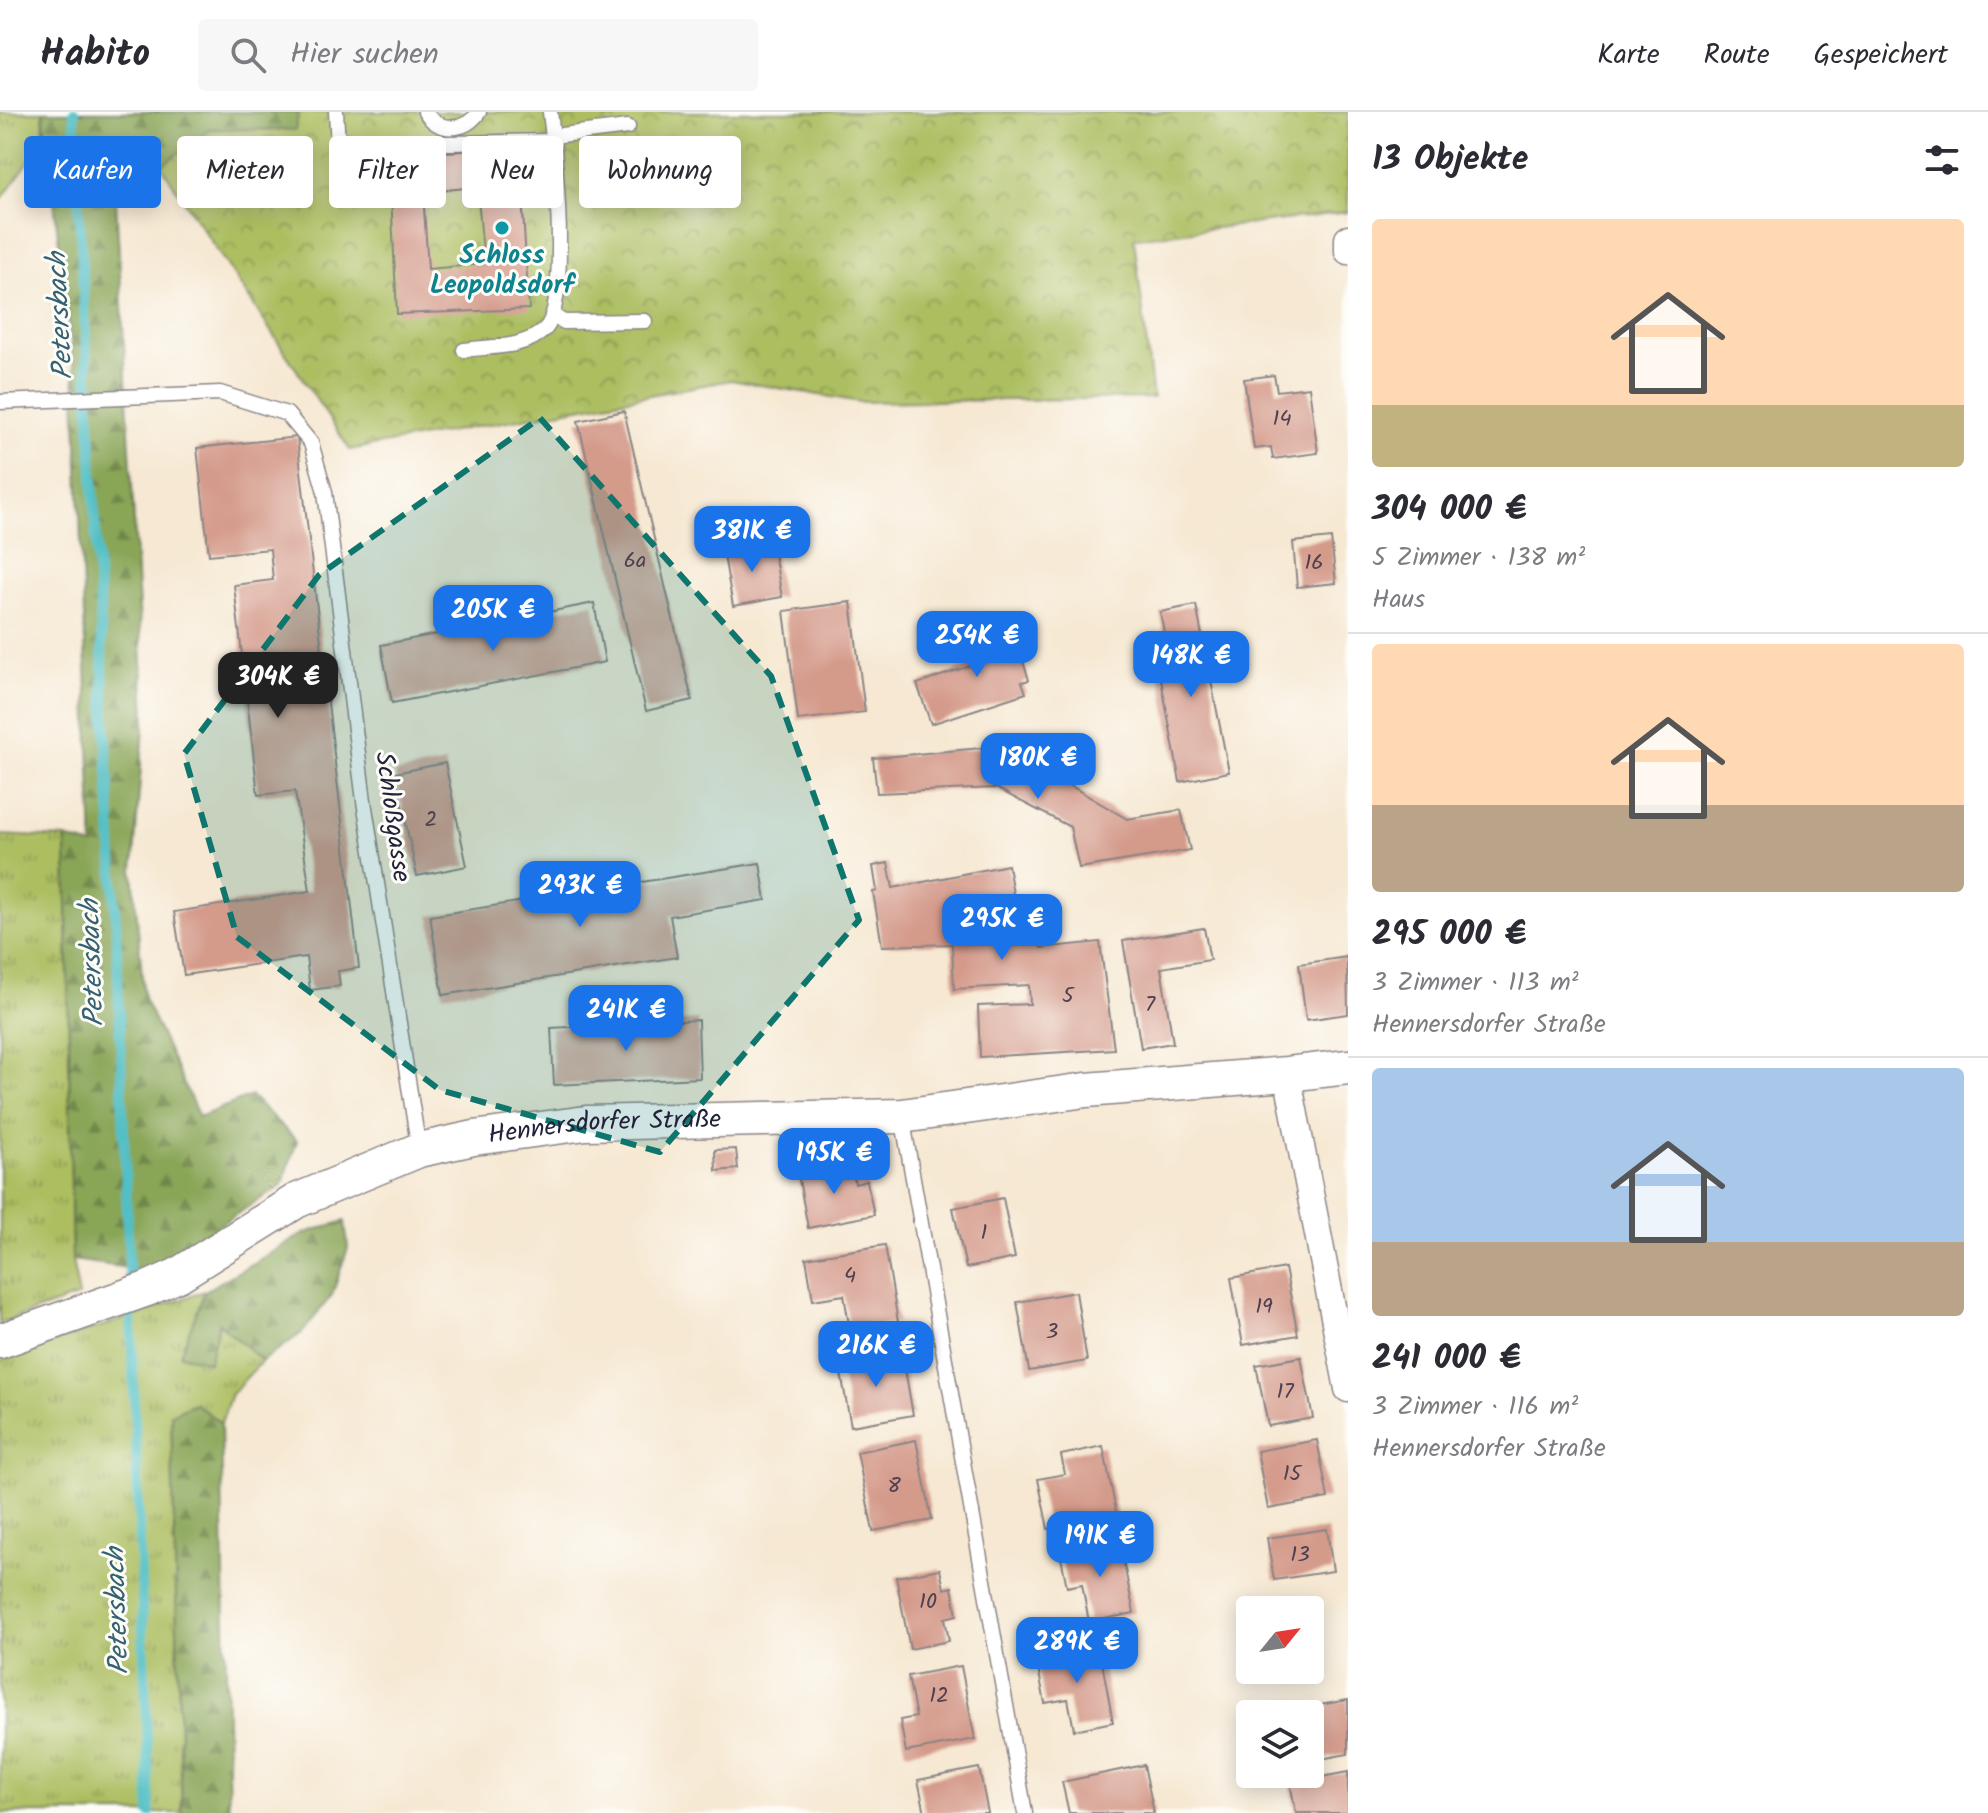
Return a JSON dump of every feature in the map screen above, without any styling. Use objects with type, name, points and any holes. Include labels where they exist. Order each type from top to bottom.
[{"type":"street","points":[[1348,239],[1348,251]]},
{"type":"street","name":"Hennersdorfer Straße","points":[[0,1341],[91,1310],[178,1275],[296,1201],[419,1150],[474,1138],[586,1123],[902,1116],[1086,1090],[1348,1067]]},
{"type":"street","points":[[1287,1074],[1348,1389]]},
{"type":"lane","points":[[336,112],[338,145],[462,142]]},
{"type":"lane","points":[[425,112],[436,124],[456,128],[467,125],[479,112]]},
{"type":"lane","points":[[550,112],[553,136]]},
{"type":"lane","points":[[563,137],[628,127]]},
{"type":"lane","points":[[464,350],[517,344],[535,337],[548,327],[557,297],[558,208]]},
{"type":"lane","points":[[552,315],[564,322],[645,321]]},
{"type":"lane","name":"Schloßgasse","points":[[0,402],[220,393],[287,414],[311,443],[325,492],[364,801],[419,1150]]},
{"type":"lane","points":[[902,1116],[1025,1813]]},
{"type":"highlighted area","points":[[540,418],[771,676],[859,920],[660,1152],[440,1090],[237,937],[184,754],[319,575]]},
{"type":"green space","points":[[0,112],[43,112],[44,136],[24,136],[24,168],[0,201]]},
{"type":"green space","points":[[43,112],[299,112],[296,130],[211,129],[202,136],[177,136],[177,154],[161,166],[161,136],[46,136]]},
{"type":"green space","points":[[299,112],[1348,112],[1348,212],[1134,238],[1153,398],[860,402],[731,380],[350,450],[189,208],[313,208],[313,136],[202,136],[211,129],[295,130]]},
{"type":"green space","points":[[177,154],[177,190],[161,166]]},
{"type":"green space","points":[[55,208],[116,208],[145,715],[133,871],[144,998],[199,1117],[251,1096],[297,1141],[282,1185],[148,1271],[72,1260],[66,838],[93,846],[74,367]]},
{"type":"green space","points":[[0,835],[66,838],[72,1260],[79,1296],[0,1323]]},
{"type":"green space","points":[[345,1221],[348,1248],[332,1295],[302,1333],[262,1361],[219,1323],[209,1362],[180,1355],[205,1291],[305,1233]]},
{"type":"green space","points":[[205,1291],[181,1355],[219,1322],[262,1361],[231,1394],[221,1423],[194,1403],[171,1415],[182,1813],[0,1813],[0,1361]]},
{"type":"green space","points":[[194,1403],[221,1423],[229,1813],[182,1813],[171,1414]]},
{"type":"building","name":"Schloss Leopoldsdorf","points":[[462,151],[462,188],[446,190],[446,152]]},
{"type":"building","name":"Schloss Leopoldsdorf","points":[[392,208],[424,208],[428,269],[484,264],[479,208],[523,208],[529,309],[397,314]]},
{"type":"building","points":[[1274,375],[1277,391],[1309,387],[1318,453],[1273,459],[1271,447],[1254,449],[1244,379]]},
{"type":"building","points":[[624,411],[692,700],[646,711],[578,421]]},
{"type":"building","points":[[297,437],[359,968],[338,971],[340,986],[310,990],[306,957],[184,975],[174,912],[310,891],[295,791],[258,795],[234,585],[273,580],[270,549],[209,555],[197,448]]},
{"type":"building","points":[[1331,538],[1336,583],[1297,587],[1293,542]]},
{"type":"building","points":[[772,542],[782,597],[733,606],[723,550]]},
{"type":"building","points":[[851,602],[865,712],[798,720],[784,611]]},
{"type":"building","points":[[594,603],[605,662],[392,703],[381,645]]},
{"type":"building","points":[[1196,605],[1229,772],[1180,782],[1160,674],[1172,672],[1160,612]]},
{"type":"building","points":[[1004,627],[1013,655],[1020,652],[1029,680],[1022,682],[1026,693],[931,724],[917,684],[973,665],[964,640]]},
{"type":"building","points":[[1003,746],[1127,819],[1181,810],[1190,850],[1079,868],[1070,827],[996,788],[877,793],[873,758]]},
{"type":"building","points":[[445,763],[467,866],[417,876],[395,773]]},
{"type":"building","points":[[760,863],[766,900],[670,916],[677,957],[443,995],[430,916]]},
{"type":"building","points":[[888,863],[893,888],[1008,865],[1021,940],[1039,939],[1041,948],[1100,942],[1114,1049],[980,1057],[978,1006],[1030,1004],[1029,985],[954,989],[952,944],[882,946],[873,892],[877,891],[873,866]]},
{"type":"building","points":[[1204,928],[1210,960],[1161,968],[1173,1043],[1141,1048],[1123,941]]},
{"type":"building","points":[[1347,957],[1348,1014],[1306,1020],[1299,964]]},
{"type":"building","points":[[698,1020],[700,1078],[554,1085],[551,1028]]},
{"type":"building","points":[[736,1149],[738,1169],[716,1171],[715,1150]]},
{"type":"building","points":[[852,1164],[855,1184],[867,1181],[874,1215],[808,1228],[798,1174]]},
{"type":"building","points":[[1003,1198],[1015,1258],[966,1268],[953,1208]]},
{"type":"building","points":[[885,1245],[898,1322],[850,1330],[844,1295],[813,1300],[806,1258]]},
{"type":"building","points":[[1285,1268],[1298,1335],[1243,1345],[1231,1278]]},
{"type":"building","points":[[1076,1292],[1087,1361],[1029,1371],[1017,1302]]},
{"type":"building","points":[[902,1352],[913,1415],[851,1426],[839,1363]]},
{"type":"building","points":[[1301,1357],[1313,1418],[1268,1426],[1256,1365]]},
{"type":"building","points":[[916,1440],[932,1520],[873,1531],[857,1452]]},
{"type":"building","points":[[1317,1440],[1328,1498],[1268,1509],[1257,1451]]},
{"type":"building","points":[[1103,1446],[1117,1516],[1048,1529],[1038,1479],[1065,1474],[1061,1455]]},
{"type":"building","points":[[1327,1529],[1333,1571],[1274,1580],[1267,1538]]},
{"type":"building","points":[[1119,1540],[1134,1613],[1089,1622],[1082,1584],[1067,1587],[1060,1552]]},
{"type":"building","points":[[940,1569],[944,1589],[952,1587],[957,1615],[945,1618],[949,1641],[910,1649],[896,1577]]},
{"type":"building","points":[[1099,1646],[1113,1722],[1074,1730],[1068,1699],[1045,1703],[1036,1658]]},
{"type":"building","points":[[961,1666],[975,1739],[906,1752],[900,1720],[916,1717],[908,1676]]},
{"type":"building","points":[[1348,1700],[1348,1754],[1324,1758],[1324,1704]]},
{"type":"building","points":[[1144,1765],[1154,1813],[1069,1813],[1062,1782]]},
{"type":"building","points":[[979,1768],[988,1813],[925,1813],[918,1780]]},
{"type":"building","points":[[1348,1772],[1348,1813],[1296,1813],[1291,1788],[1324,1788],[1324,1777]]},
{"type":"waterway","name":"Petersbach","points":[[74,112],[115,900],[150,1813]]},
{"type":"place","name":"Schloss Leopoldsdorf","points":[[502,228]]}]
